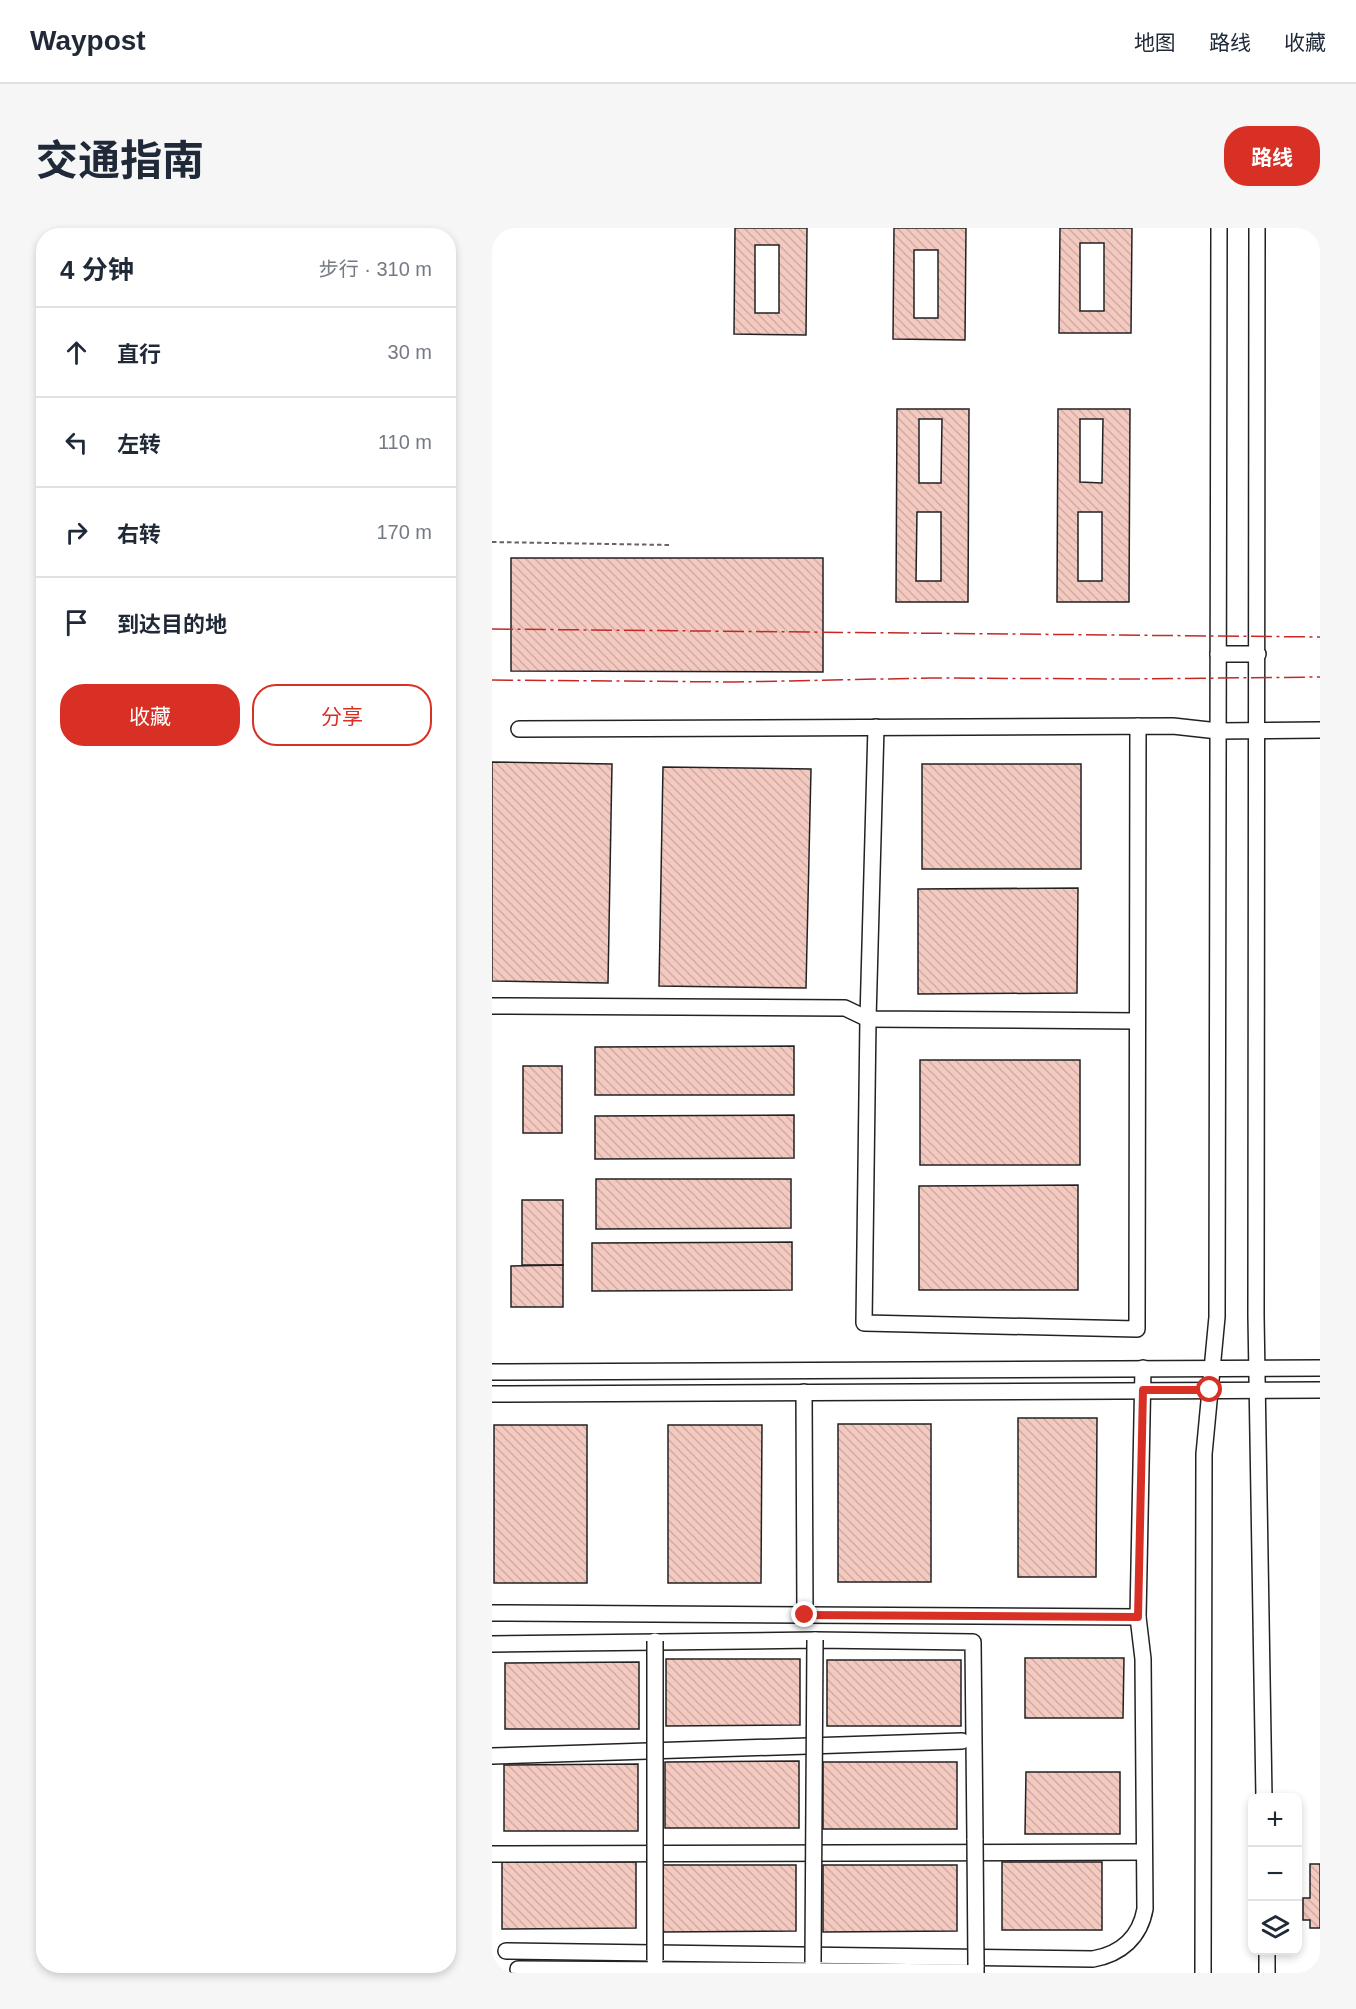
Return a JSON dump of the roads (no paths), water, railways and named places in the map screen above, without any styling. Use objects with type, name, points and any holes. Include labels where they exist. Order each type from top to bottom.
[{"type":"street","points":[[1203,1973],[1204,1454],[1217,1317],[1219,228]]},
{"type":"street","points":[[1257,228],[1257,1368],[1264,1793]]},
{"type":"street","points":[[1218,654],[1258,654]]},
{"type":"street","points":[[876,727],[868,1019],[864,1323],[1137,1329],[1138,726]]},
{"type":"street","points":[[519,729],[1173,726],[1218,731],[1320,730]]},
{"type":"street","points":[[492,1006],[844,1008],[868,1019],[1137,1022]]},
{"type":"street","points":[[506,1951],[1094,1959],[1123,1948],[1140,1926],[1145,1909],[1143,1659],[1138,1617],[1143,1368]]},
{"type":"street","points":[[492,1372],[1320,1368]]},
{"type":"street","points":[[492,1394],[1320,1390]]},
{"type":"street","points":[[804,1392],[805,1615]]},
{"type":"street","points":[[492,1613],[1138,1617]]},
{"type":"street","points":[[813,1966],[815,1640]]},
{"type":"street","points":[[492,1644],[815,1640],[973,1642],[976,1972],[813,1966],[655,1965],[518,1969]]},
{"type":"street","points":[[655,1641],[655,1965]]},
{"type":"street","points":[[492,1756],[962,1741]]},
{"type":"street","points":[[492,1854],[1144,1852]]},
{"type":"street","points":[[1267,1955],[1267,1973]]}]
